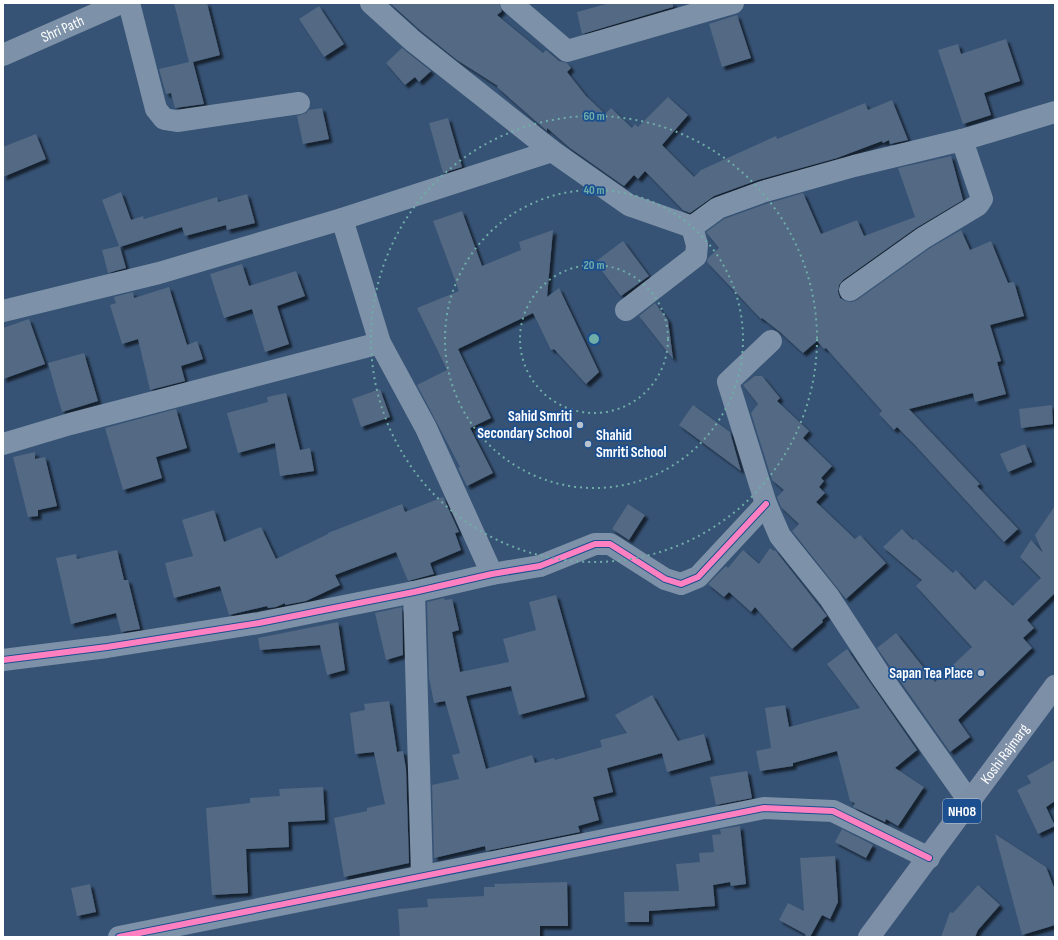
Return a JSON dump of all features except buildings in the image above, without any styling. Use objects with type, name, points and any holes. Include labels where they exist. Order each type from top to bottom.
[{"type":"main road","name":"Koshi Rajmarg","points":[[869,937],[969,802],[1052,697]]},
{"type":"street","name":"Shri Path","points":[[3,55],[122,3]]},
{"type":"street","points":[[129,3],[156,109],[164,118],[177,121],[299,103]]},
{"type":"street","points":[[371,3],[414,41],[552,151],[629,205],[692,227]]},
{"type":"street","points":[[511,3],[567,51],[733,3]]},
{"type":"street","points":[[692,227],[718,208],[762,192],[854,166],[962,140],[1055,112]]},
{"type":"street","points":[[850,290],[923,238],[967,213],[978,205],[982,199],[962,140]]},
{"type":"street","points":[[3,311],[159,273],[342,219],[552,151]]},
{"type":"street","points":[[342,219],[380,343],[426,428],[492,574]]},
{"type":"street","points":[[626,310],[696,256],[698,245],[692,227]]},
{"type":"street","points":[[771,341],[728,382],[766,504],[780,536],[829,597],[880,675],[969,802]]},
{"type":"street","points":[[3,444],[70,424],[380,343]]},
{"type":"street","points":[[3,660],[107,647],[260,623],[414,592],[492,574],[540,566],[595,544],[610,544],[665,579],[681,584],[698,577],[766,504]]},
{"type":"street","points":[[414,592],[422,876]]},
{"type":"street","points":[[119,937],[764,808],[833,811],[929,858]]},
{"type":"cycle path","points":[[3,660],[107,647],[259,623],[414,592],[492,574],[540,566],[595,544],[610,544],[665,579],[681,584],[698,577],[766,504]]},
{"type":"cycle path","points":[[119,937],[764,808],[833,811],[929,858]]},
{"type":"place","name":"Sahid Smriti Secondary School","points":[[580,425]]},
{"type":"place","name":"Shahid Smriti School","points":[[588,444]]},
{"type":"place","name":"Sapan Tea Place","points":[[981,673]]}]
